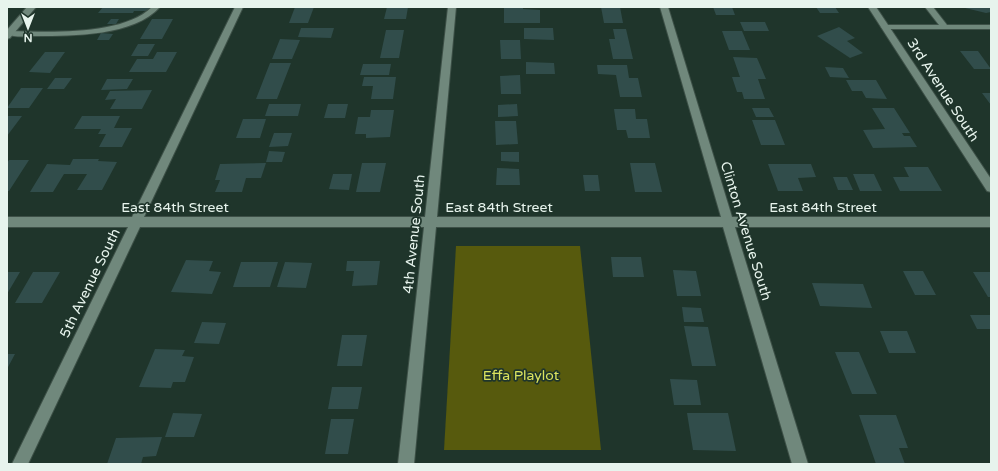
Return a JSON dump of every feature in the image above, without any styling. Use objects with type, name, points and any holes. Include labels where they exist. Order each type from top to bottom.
[{"type":"street","points":[[8,34],[32,7]]},
{"type":"street","name":"5th Avenue South","points":[[20,464],[239,7]]},
{"type":"street","name":"4th Avenue South","points":[[406,464],[452,7]]},
{"type":"street","name":"Clinton Avenue South","points":[[664,7],[800,464]]},
{"type":"street","name":"3rd Avenue South","points":[[872,7],[991,188]]},
{"type":"street","name":"East 84th Street","points":[[7,222],[991,222]]},
{"type":"lane","points":[[8,34],[58,33],[98,30],[126,24],[146,17],[156,7]]},
{"type":"lane","points":[[929,7],[945,27]]},
{"type":"lane","points":[[885,27],[991,27]]},
{"type":"green space","name":"Effa Playlot","points":[[456,246],[580,246],[601,450],[444,450]]},
{"type":"building","points":[[103,7],[151,7],[148,11],[134,11],[133,13],[98,13]]},
{"type":"building","points":[[295,7],[314,7],[308,23],[289,23]]},
{"type":"building","points":[[387,7],[408,7],[406,19],[384,19]]},
{"type":"building","points":[[504,7],[523,7],[523,9],[540,10],[540,23],[504,23]]},
{"type":"building","points":[[601,7],[620,7],[623,23],[604,23]]},
{"type":"building","points":[[713,7],[732,7],[735,15],[716,15]]},
{"type":"building","points":[[816,7],[835,7],[839,13],[820,13]]},
{"type":"building","points":[[961,7],[991,7],[991,12],[986,13]]},
{"type":"building","points":[[111,19],[119,19],[116,24],[107,24]]},
{"type":"building","points":[[152,19],[173,19],[162,39],[140,39]]},
{"type":"building","points":[[740,22],[765,22],[769,31],[744,31]]},
{"type":"building","points":[[839,27],[855,38],[847,41],[863,53],[850,58],[817,36]]},
{"type":"building","points":[[301,28],[334,28],[331,38],[298,37]]},
{"type":"building","points":[[524,28],[553,28],[554,40],[524,39]]},
{"type":"building","points":[[613,29],[626,29],[633,59],[613,59],[609,39],[615,39]]},
{"type":"building","points":[[386,30],[404,30],[399,58],[380,58]]},
{"type":"building","points":[[722,31],[742,31],[750,50],[729,50]]},
{"type":"building","points":[[101,33],[113,34],[109,40],[97,40]]},
{"type":"building","points":[[280,39],[300,40],[292,59],[272,59]]},
{"type":"building","points":[[500,40],[520,40],[521,59],[501,59]]},
{"type":"building","points":[[138,44],[155,44],[148,56],[131,56]]},
{"type":"building","points":[[960,51],[978,51],[991,69],[974,69]]},
{"type":"building","points":[[45,52],[65,52],[50,73],[29,72]]},
{"type":"building","points":[[157,52],[177,52],[166,72],[129,72],[137,59],[153,59]]},
{"type":"building","points":[[733,57],[757,58],[766,79],[758,79],[765,99],[744,99],[742,92],[737,92],[732,77],[740,77]]},
{"type":"building","points":[[526,62],[554,63],[555,74],[526,74]]},
{"type":"building","points":[[270,63],[291,63],[277,99],[256,99]]},
{"type":"building","points":[[363,64],[391,64],[389,75],[360,75]]},
{"type":"building","points":[[597,65],[627,65],[629,78],[638,78],[642,97],[620,97],[616,75],[598,74]]},
{"type":"building","points":[[825,67],[843,68],[849,78],[830,77]]},
{"type":"building","points":[[520,75],[521,94],[501,94],[500,76]]},
{"type":"building","points":[[364,77],[396,77],[393,99],[371,99],[373,86],[362,86]]},
{"type":"building","points":[[55,78],[72,78],[64,89],[47,89]]},
{"type":"building","points":[[107,79],[133,79],[127,89],[101,90]]},
{"type":"building","points":[[846,80],[876,80],[887,99],[866,98],[862,91],[852,91]]},
{"type":"building","points":[[21,88],[43,88],[29,108],[7,108]]},
{"type":"building","points":[[152,90],[142,109],[110,109],[116,99],[105,100],[110,91]]},
{"type":"building","points":[[982,93],[991,93],[991,105]]},
{"type":"building","points":[[269,104],[301,104],[298,116],[265,116]]},
{"type":"building","points":[[328,104],[348,104],[345,118],[324,118]]},
{"type":"building","points":[[517,104],[518,116],[498,117],[498,105]]},
{"type":"building","points":[[752,108],[769,108],[774,117],[756,117]]},
{"type":"building","points":[[872,108],[894,108],[910,133],[902,133],[904,136],[910,136],[917,147],[873,148],[863,130],[885,129]]},
{"type":"building","points":[[614,109],[635,109],[636,119],[647,119],[650,138],[628,138],[626,130],[617,130]]},
{"type":"building","points":[[371,110],[394,110],[390,137],[366,138],[366,134],[355,134],[358,117],[370,117]]},
{"type":"building","points":[[7,116],[22,116],[7,136]]},
{"type":"building","points":[[82,116],[120,116],[114,128],[132,128],[122,147],[99,147],[106,134],[98,134],[101,129],[74,129]]},
{"type":"building","points":[[243,119],[266,119],[260,138],[236,138]]},
{"type":"building","points":[[752,120],[775,120],[785,145],[761,145]]},
{"type":"building","points":[[495,121],[516,121],[518,144],[496,145]]},
{"type":"building","points":[[274,133],[292,133],[288,146],[269,147]]},
{"type":"building","points":[[269,151],[285,152],[282,162],[266,162]]},
{"type":"building","points":[[501,152],[519,152],[519,162],[501,161]]},
{"type":"building","points":[[73,159],[99,159],[98,161],[117,162],[102,190],[77,190],[87,174],[64,174],[53,192],[30,192],[47,164],[70,165]]},
{"type":"building","points":[[9,160],[29,160],[9,191],[7,191],[7,163]]},
{"type":"building","points":[[266,163],[261,178],[246,178],[242,192],[215,192],[220,180],[215,180],[220,164]]},
{"type":"building","points":[[362,163],[386,163],[380,192],[356,192]]},
{"type":"building","points":[[630,163],[655,163],[662,192],[635,192]]},
{"type":"building","points":[[768,164],[811,164],[816,177],[798,178],[803,191],[778,191]]},
{"type":"building","points":[[904,167],[928,167],[942,191],[900,191],[893,177],[909,177]]},
{"type":"building","points":[[497,168],[519,169],[520,185],[496,185]]},
{"type":"building","points":[[333,174],[352,174],[349,190],[329,189]]},
{"type":"building","points":[[853,174],[874,174],[882,191],[860,191]]},
{"type":"building","points":[[583,175],[598,175],[600,191],[585,191]]},
{"type":"building","points":[[833,177],[847,177],[853,190],[838,190]]},
{"type":"building","points":[[611,257],[641,257],[644,277],[613,277]]},
{"type":"building","points":[[186,260],[213,261],[209,271],[221,272],[212,294],[171,292]]},
{"type":"building","points":[[347,261],[380,261],[377,285],[352,286],[354,271],[346,271]]},
{"type":"building","points":[[241,262],[278,262],[270,287],[233,287]]},
{"type":"building","points":[[285,262],[312,263],[306,288],[277,287]]},
{"type":"building","points":[[673,270],[696,271],[701,296],[677,296]]},
{"type":"building","points":[[903,271],[923,271],[936,295],[915,295]]},
{"type":"building","points":[[7,272],[20,272],[7,294]]},
{"type":"building","points":[[33,272],[60,272],[42,303],[15,303]]},
{"type":"building","points":[[973,272],[991,272],[991,297],[988,297]]},
{"type":"building","points":[[812,283],[863,284],[872,308],[820,306]]},
{"type":"building","points":[[682,307],[701,308],[704,322],[684,322]]},
{"type":"building","points":[[970,315],[991,315],[991,329],[977,329]]},
{"type":"building","points":[[202,322],[226,323],[219,344],[194,343]]},
{"type":"building","points":[[684,326],[708,327],[716,366],[692,366]]},
{"type":"building","points":[[880,331],[907,331],[916,353],[889,353]]},
{"type":"building","points":[[342,335],[367,335],[362,366],[337,366]]},
{"type":"building","points":[[155,349],[185,350],[182,356],[194,357],[185,382],[173,382],[171,388],[139,387]]},
{"type":"building","points":[[835,352],[859,352],[877,394],[852,394]]},
{"type":"building","points":[[7,354],[15,354],[7,369]]},
{"type":"building","points":[[670,379],[697,380],[701,405],[674,405]]},
{"type":"building","points":[[332,387],[362,387],[358,409],[328,409]]},
{"type":"building","points":[[173,413],[202,414],[194,437],[165,437]]},
{"type":"building","points":[[687,413],[728,413],[736,451],[693,450]]},
{"type":"building","points":[[859,415],[896,415],[908,448],[899,448],[905,464],[876,464]]},
{"type":"building","points":[[331,419],[354,419],[348,454],[325,454]]},
{"type":"building","points":[[162,437],[156,456],[143,457],[141,464],[107,464],[116,438]]}]
